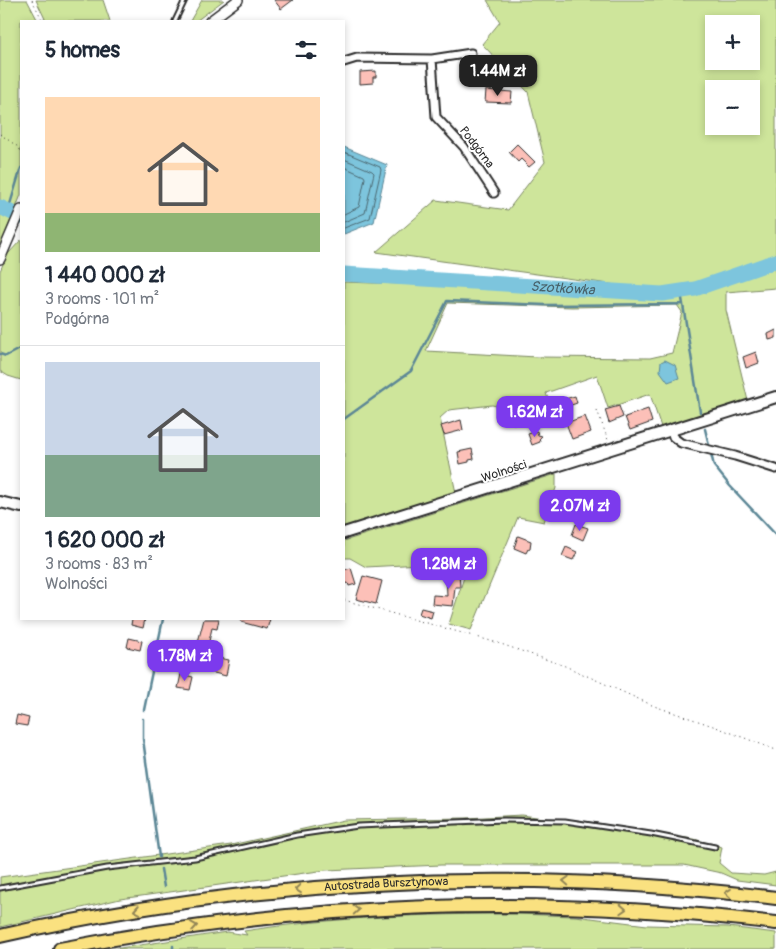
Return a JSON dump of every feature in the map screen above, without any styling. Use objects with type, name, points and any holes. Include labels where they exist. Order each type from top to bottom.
[{"type":"highway","name":"Autostrada Bursztynowa","points":[[0,936],[175,903],[265,892],[384,883],[551,880],[644,885],[776,898]]},
{"type":"highway","name":"Autostrada Bursztynowa","points":[[60,949],[202,925],[331,911],[418,906],[557,906],[642,910],[776,923]]},
{"type":"main road","name":"Wolności","points":[[345,533],[611,450],[674,437],[776,397]]},
{"type":"main road","points":[[0,502],[20,507]]},
{"type":"street","points":[[211,20],[238,0]]},
{"type":"street","points":[[345,62],[357,58],[432,59],[471,53]]},
{"type":"street","name":"Podgórna","points":[[432,59],[436,117],[464,147],[494,192]]},
{"type":"street","points":[[0,259],[20,212]]},
{"type":"street","points":[[674,437],[710,451],[735,456],[776,469]]},
{"type":"lane","points":[[176,20],[185,0]]},
{"type":"lane","points":[[0,888],[107,868],[195,858],[297,835],[358,826],[504,820],[565,820],[652,834],[715,847]]},
{"type":"path","points":[[32,0],[42,20]]},
{"type":"path","points":[[0,134],[20,148]]},
{"type":"path","points":[[598,410],[611,450]]},
{"type":"path","points":[[345,600],[498,643],[565,666],[654,706],[776,750]]},
{"type":"green space","points":[[0,0],[27,0],[37,20],[20,20],[20,197],[0,247]]},
{"type":"green space","points":[[36,0],[103,0],[110,20],[46,20]]},
{"type":"green space","points":[[202,0],[224,0],[197,20],[191,20]]},
{"type":"green space","points":[[487,0],[776,0],[776,257],[717,279],[681,287],[646,289],[376,252],[436,200],[508,210],[545,162],[528,92],[482,44],[500,22]]},
{"type":"green space","points":[[20,241],[20,380],[0,371],[0,271],[7,255]]},
{"type":"green space","points":[[776,266],[776,288],[726,292],[726,310],[748,401],[661,427],[650,394],[608,408],[597,375],[546,393],[553,415],[513,424],[504,408],[492,405],[449,410],[440,418],[456,493],[345,529],[345,282],[489,287],[671,297],[720,285]],"holes":[[[448,303],[572,307],[677,305],[682,312],[672,353],[650,358],[537,357],[426,351]]]},
{"type":"green space","points":[[556,474],[556,488],[544,522],[518,517],[471,630],[449,624],[466,571],[459,562],[366,567],[350,558],[345,558],[345,541]]},
{"type":"green space","points":[[522,815],[694,839],[722,847],[719,863],[731,873],[764,875],[776,872],[776,885],[737,880],[721,873],[684,865],[441,865],[326,870],[120,899],[0,927],[0,877],[231,845],[344,820]]},
{"type":"green space","points":[[516,914],[575,916],[647,925],[728,927],[776,933],[776,949],[113,949],[227,932],[247,935],[244,931],[346,919]]},
{"type":"water","points":[[345,147],[387,165],[374,222],[345,234]]},
{"type":"water","points":[[665,360],[675,365],[679,378],[668,382],[660,371],[661,362]]},
{"type":"building","points":[[274,0],[293,0],[281,9]]},
{"type":"building","points":[[376,71],[373,83],[360,84],[360,72]]},
{"type":"building","points":[[486,90],[512,92],[511,103],[485,102]]},
{"type":"building","points":[[517,144],[535,162],[529,167],[521,159],[518,162],[509,152]]},
{"type":"building","points":[[776,330],[776,338],[769,340],[768,334]]},
{"type":"building","points":[[756,352],[759,363],[746,368],[743,357]]},
{"type":"building","points":[[575,396],[577,403],[563,408],[555,402]]},
{"type":"building","points":[[619,406],[623,417],[609,423],[605,410]]},
{"type":"building","points":[[648,409],[652,422],[630,430],[625,417]]},
{"type":"building","points":[[585,416],[591,432],[572,439],[566,423]]},
{"type":"building","points":[[461,420],[463,430],[444,435],[441,426]]},
{"type":"building","points":[[537,431],[538,435],[542,436],[539,439],[540,442],[532,445],[528,434]]},
{"type":"building","points":[[472,449],[474,459],[460,464],[458,452]]},
{"type":"building","points":[[576,524],[588,528],[583,540],[572,535]]},
{"type":"building","points":[[518,536],[531,541],[530,548],[526,553],[514,548]]},
{"type":"building","points":[[566,547],[577,552],[573,560],[562,556]]},
{"type":"building","points":[[351,568],[356,584],[349,586],[348,583],[345,584],[345,570]]},
{"type":"building","points":[[459,571],[460,587],[455,587],[453,606],[432,604],[433,595],[447,596],[446,572]]},
{"type":"building","points":[[363,576],[382,581],[376,604],[356,599]]},
{"type":"building","points":[[421,608],[433,611],[431,618],[419,614]]},
{"type":"building","points":[[132,620],[145,620],[143,628],[131,625]]},
{"type":"building","points":[[204,620],[219,620],[217,629],[212,628],[205,659],[194,657]]},
{"type":"building","points":[[241,620],[270,620],[267,629],[241,622]]},
{"type":"building","points":[[129,638],[142,641],[140,650],[127,647]]},
{"type":"building","points":[[213,657],[229,660],[226,676],[210,672]]},
{"type":"building","points":[[181,674],[193,677],[190,690],[178,688]]},
{"type":"building","points":[[17,715],[29,718],[27,726],[15,724]]},
{"type":"waterway","points":[[8,211],[20,171]]},
{"type":"waterway","name":"Szotkówka","points":[[0,207],[20,217]]},
{"type":"waterway","name":"Szotkówka","points":[[345,274],[662,294],[695,289],[776,261]]},
{"type":"waterway","points":[[681,292],[700,412]]},
{"type":"waterway","points":[[345,418],[411,371],[447,301],[545,305],[683,304]]},
{"type":"waterway","points":[[0,354],[6,356],[20,349]]},
{"type":"waterway","points":[[705,429],[714,466],[776,535]]},
{"type":"waterway","points":[[144,710],[163,620]]},
{"type":"waterway","points":[[143,719],[143,739],[159,857]]},
{"type":"waterway","points":[[161,869],[164,887]]}]
